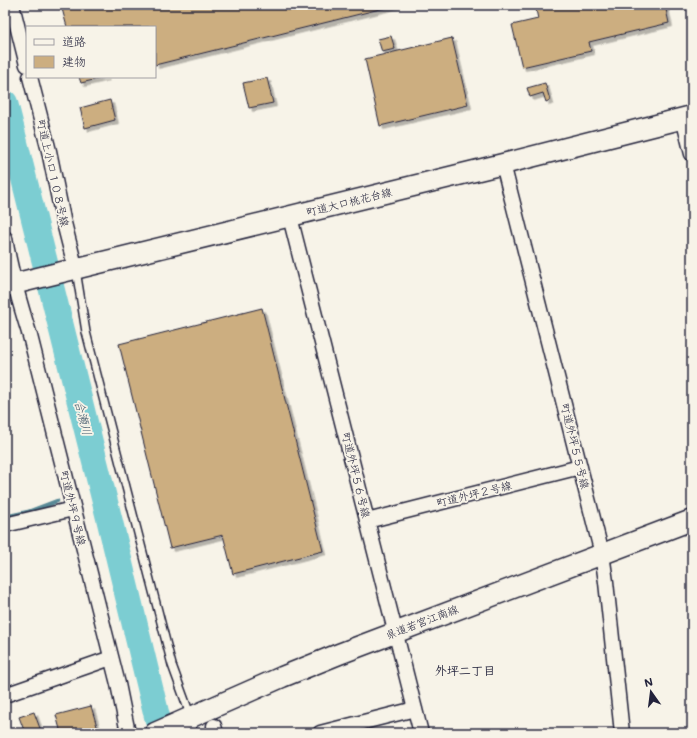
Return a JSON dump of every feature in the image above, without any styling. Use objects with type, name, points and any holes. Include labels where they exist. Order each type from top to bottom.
[{"type":"street","points":[[12,5],[26,61]]},
{"type":"street","name":"町道上小口１０８号線","points":[[30,78],[49,150],[73,270]]},
{"type":"street","points":[[687,117],[692,154]]},
{"type":"street","name":"町道大口桃花台線","points":[[13,284],[503,164],[687,117]]},
{"type":"street","name":"町道外坪５５号線","points":[[503,164],[602,554],[622,733]]},
{"type":"street","name":"町道外坪５６号線","points":[[290,216],[421,733]]},
{"type":"street","name":"町道外坪９号線","points":[[5,238],[13,284],[30,336],[118,684],[128,733]]},
{"type":"street","name":"町道外坪２号線","points":[[369,526],[581,471]]},
{"type":"street","points":[[5,525],[73,509]]},
{"type":"street","name":"県道若宮江南線","points":[[155,733],[190,723],[289,674],[692,520]]},
{"type":"street","points":[[5,695],[111,658]]},
{"type":"street","points":[[320,733],[415,709]]},
{"type":"lane","points":[[73,270],[88,339],[172,665],[190,723]]},
{"type":"path","points":[[684,733],[692,725]]},
{"type":"building","points":[[61,5],[396,5],[156,65],[156,26],[67,26]]},
{"type":"building","points":[[535,5],[665,5],[669,23],[589,42],[591,51],[522,67],[512,25],[538,19]]},
{"type":"building","points":[[391,36],[395,49],[382,52],[378,39]]},
{"type":"building","points":[[452,38],[468,105],[380,126],[365,59]]},
{"type":"building","points":[[79,78],[102,78],[81,83]]},
{"type":"building","points":[[267,78],[273,103],[249,108],[243,83]]},
{"type":"building","points":[[545,83],[550,100],[546,102],[543,93],[530,97],[527,88]]},
{"type":"building","points":[[110,100],[115,120],[85,128],[80,108]]},
{"type":"building","points":[[262,308],[323,551],[233,574],[223,535],[170,548],[119,344]]},
{"type":"building","points":[[91,706],[99,733],[61,733],[56,715]]},
{"type":"building","points":[[34,712],[41,731],[35,733],[25,733],[19,717]]},
{"type":"waterway","name":"合瀬川","points":[[5,103],[109,518],[161,733]]},
{"type":"waterway","points":[[5,517],[28,512],[57,501]]},
{"type":"district","name":"外坪二丁目","points":[[465,671]]}]
